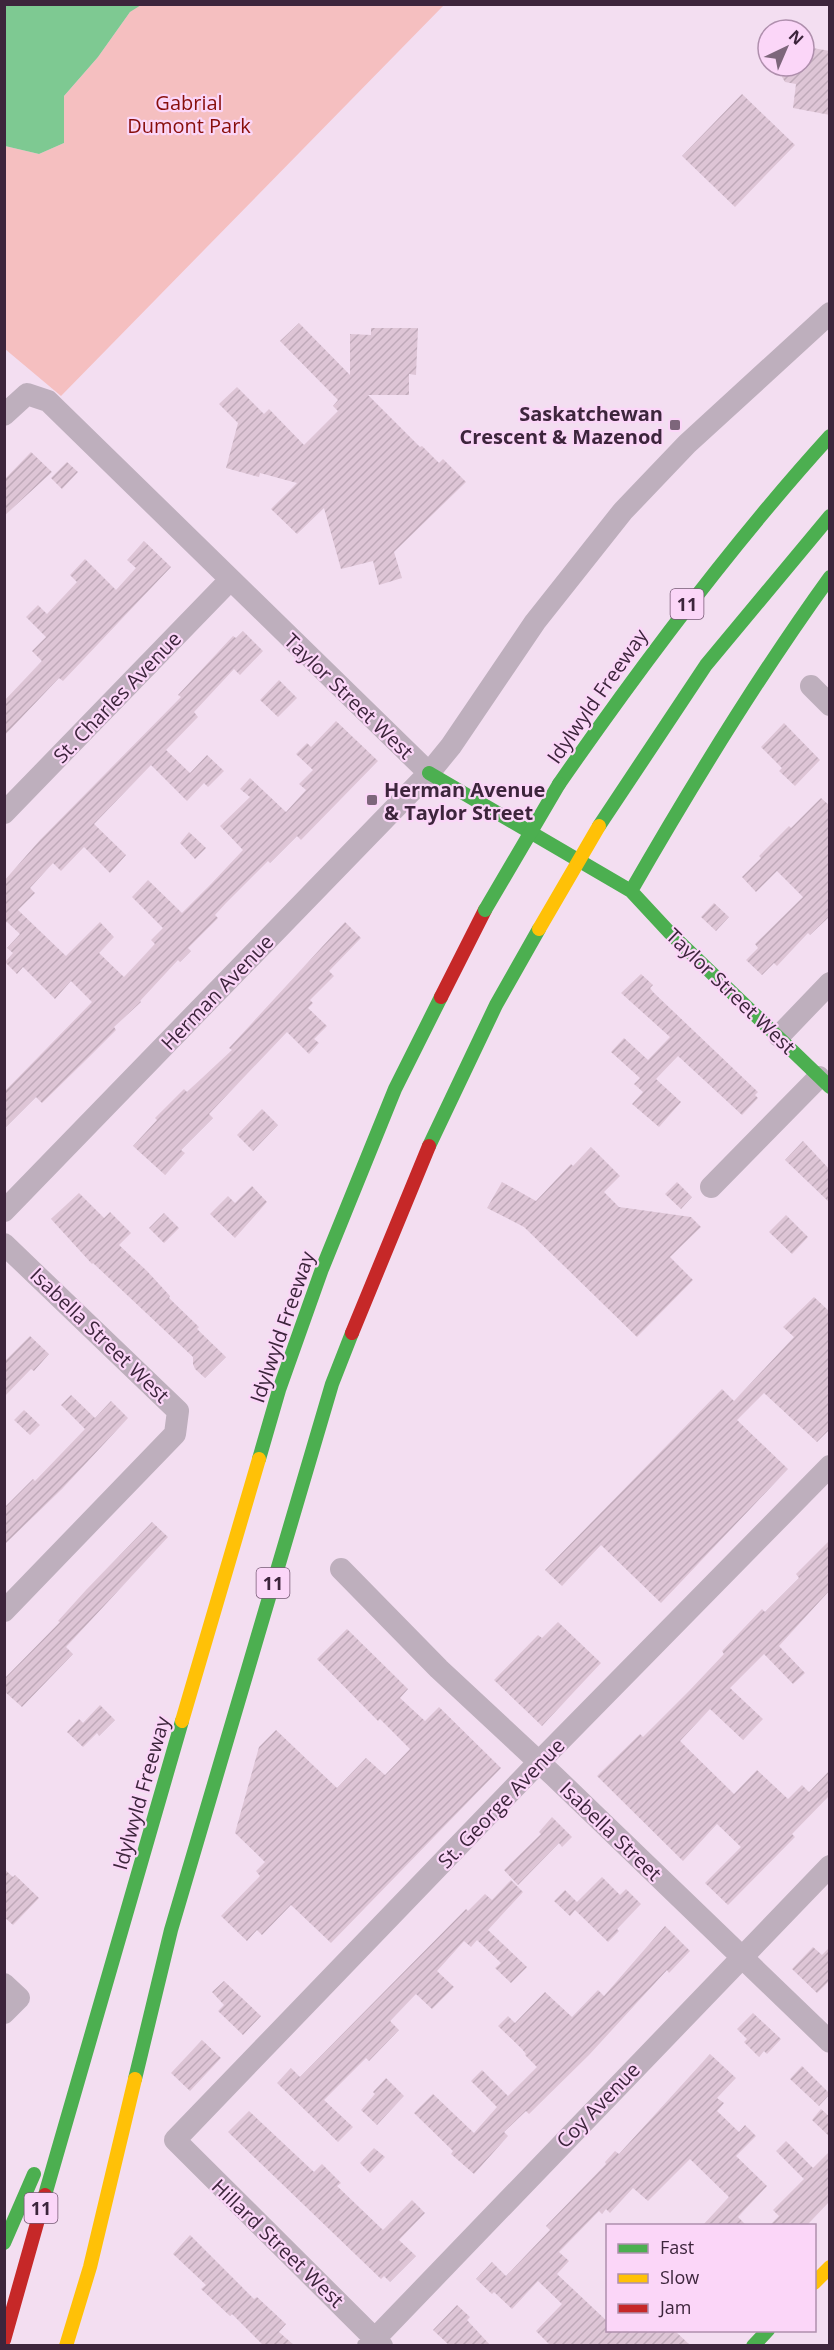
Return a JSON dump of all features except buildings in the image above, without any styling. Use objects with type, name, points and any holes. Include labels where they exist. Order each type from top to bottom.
[{"type":"main road","name":"Idylwyld Freeway","points":[[4,2340],[78,2076],[287,1368],[322,1269],[395,1089],[485,910],[558,784],[681,611],[796,472],[830,436]]},
{"type":"main road","name":"11","points":[[66,2346],[90,2267],[171,1930],[333,1384],[383,1256],[436,1130],[496,1005],[599,826],[706,665],[830,516]]},
{"type":"main road","points":[[631,891],[711,752],[787,635],[830,577]]},
{"type":"main road","name":"Taylor Street West","points":[[429,773],[631,891],[670,933],[824,1082]]},
{"type":"main road","points":[[4,2243],[78,2076]]},
{"type":"main road","points":[[78,2346],[90,2267]]},
{"type":"main road","points":[[816,2281],[830,2267]]},
{"type":"street","name":"Herman Avenue","points":[[4,1211],[429,773],[451,746],[535,622],[623,511],[687,444],[830,313]]},
{"type":"street","name":"Taylor Street West","points":[[4,415],[27,393],[48,401],[429,773]]},
{"type":"street","name":"St. Charles Avenue","points":[[4,813],[230,580]]},
{"type":"street","points":[[811,686],[830,705]]},
{"type":"street","points":[[779,1036],[830,983]]},
{"type":"street","points":[[711,1187],[824,1082]]},
{"type":"street","name":"Isabella Street West","points":[[4,1244],[178,1411],[175,1434],[4,1611]]},
{"type":"street","name":"St. George Avenue","points":[[175,2140],[539,1762],[830,1466]]},
{"type":"street","name":"Isabella Street","points":[[341,1569],[439,1669],[830,2042]]},
{"type":"street","name":"Coy Avenue","points":[[375,2343],[830,1866]]},
{"type":"street","name":"Hillard Street West","points":[[175,2140],[375,2343]]},
{"type":"green space","name":"Gabrial Dumont Park","points":[[141,4],[444,5],[61,396],[5,349],[5,146],[39,154],[64,143],[64,96],[98,57],[130,12]]},
{"type":"shaded area","points":[[5,4],[141,5],[130,12],[98,57],[64,96],[64,143],[39,154],[5,146]]},
{"type":"traffic: fast","points":[[559,784],[623,694],[723,562],[830,436]]},
{"type":"traffic: fast","points":[[599,826],[706,665],[830,516]]},
{"type":"traffic: fast","points":[[631,891],[726,731],[830,577]]},
{"type":"traffic: fast","points":[[429,773],[631,891],[670,933],[830,1087]]},
{"type":"traffic: fast","points":[[485,910],[559,784]]},
{"type":"traffic: fast","points":[[429,1146],[496,1005],[539,929]]},
{"type":"traffic: fast","points":[[259,1459],[279,1390],[322,1269],[395,1089],[441,997]]},
{"type":"traffic: fast","points":[[135,2079],[171,1930],[332,1384],[352,1333]]},
{"type":"traffic: fast","points":[[45,2195],[182,1721]]},
{"type":"traffic: fast","points":[[4,2243],[34,2174]]},
{"type":"traffic: fast","points":[[753,2346],[766,2332]]},
{"type":"traffic: slow","points":[[539,929],[599,826]]},
{"type":"traffic: slow","points":[[182,1721],[259,1459]]},
{"type":"traffic: slow","points":[[66,2346],[90,2267],[135,2079]]},
{"type":"traffic: slow","points":[[816,2281],[830,2267]]},
{"type":"traffic: jam","points":[[441,997],[485,910]]},
{"type":"traffic: jam","points":[[352,1333],[429,1146]]},
{"type":"traffic: jam","points":[[4,2340],[45,2195]]},
{"type":"place","name":"Saskatchewan Crescent & Mazenod","points":[[675,425]]},
{"type":"place","name":"Herman Avenue & Taylor Street","points":[[372,800]]}]
